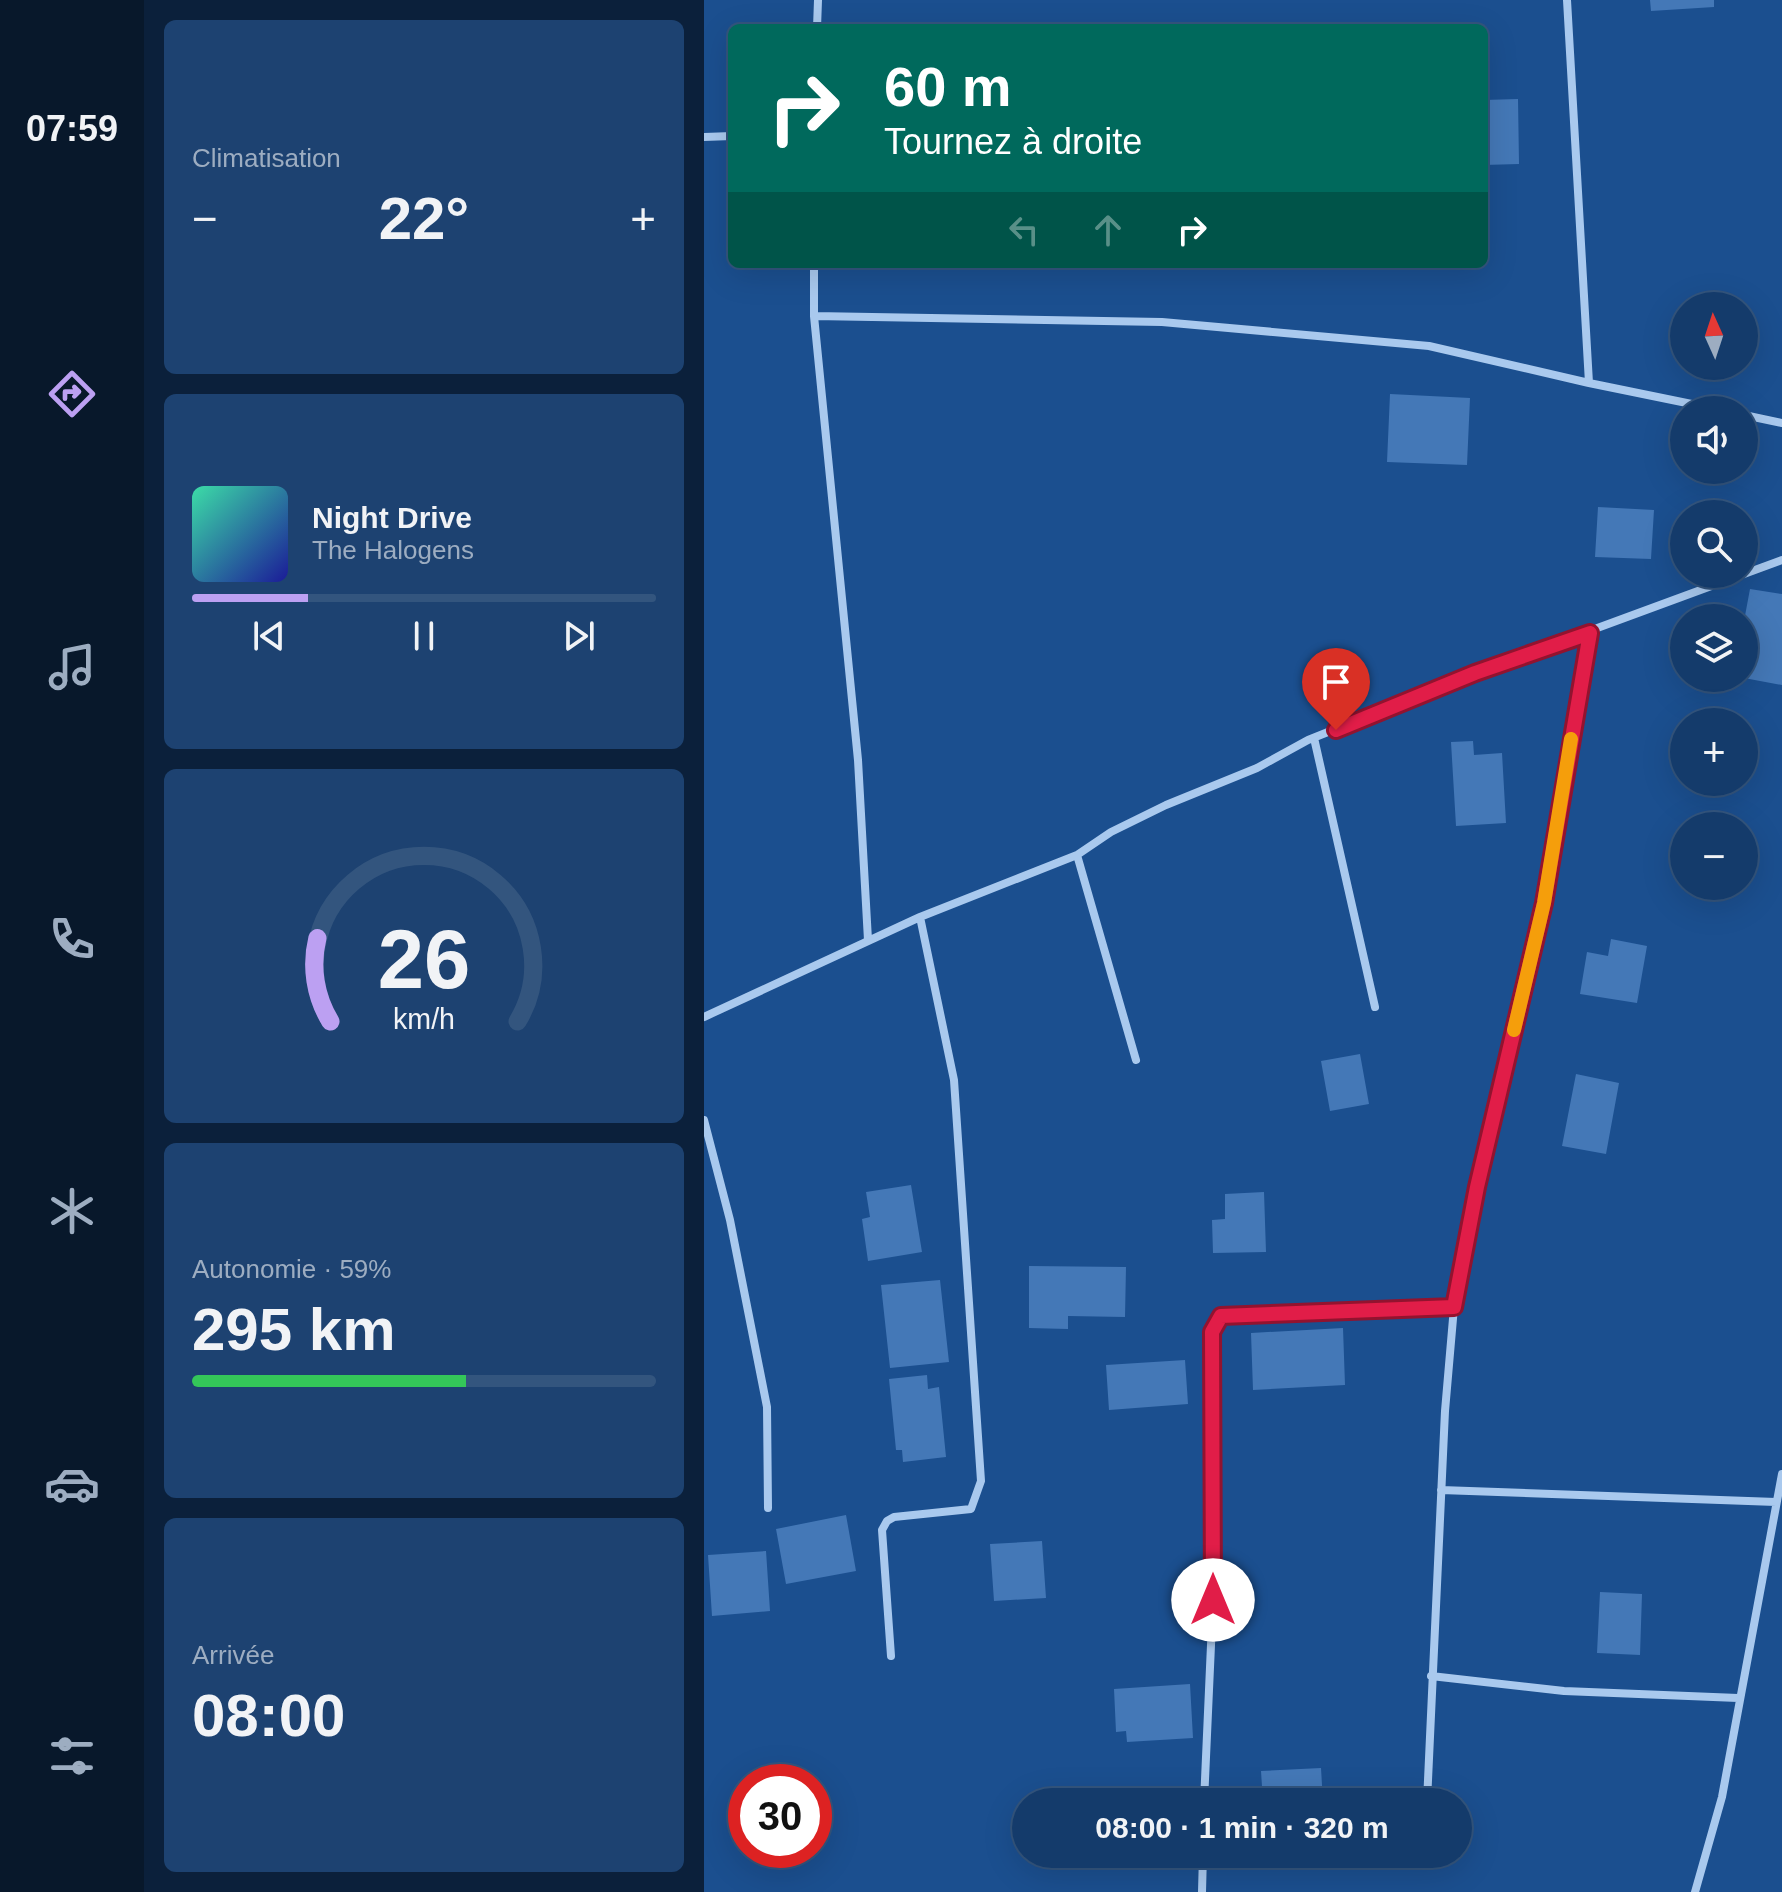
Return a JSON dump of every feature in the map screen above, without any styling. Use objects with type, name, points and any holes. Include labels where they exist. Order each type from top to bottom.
[{"type":"street","points":[[817,24],[818,0]]},
{"type":"street","points":[[1567,0],[1589,383]]},
{"type":"street","points":[[704,137],[728,136]]},
{"type":"street","points":[[814,268],[814,316],[858,760],[868,940]]},
{"type":"street","points":[[814,316],[1162,322],[1429,346],[1670,400]]},
{"type":"street","points":[[1758,418],[1782,423]]},
{"type":"street","points":[[704,1017],[920,917],[1077,855],[1111,832],[1166,805],[1257,768],[1314,738],[1475,673],[1782,560]]},
{"type":"street","points":[[1427,1788],[1441,1490],[1454,1307],[1477,1187],[1544,903],[1590,633]]},
{"type":"street","points":[[1314,738],[1375,1007]]},
{"type":"street","points":[[1077,855],[1136,1060]]},
{"type":"street","points":[[891,1656],[882,1530],[887,1521],[894,1517],[971,1509],[981,1481],[954,1080],[920,917]]},
{"type":"street","points":[[704,1120],[730,1220],[767,1407],[768,1508]]},
{"type":"street","points":[[1205,1788],[1213,1600],[1212,1332],[1215,1320],[1221,1316],[1454,1307]]},
{"type":"street","points":[[1695,1892],[1722,1797],[1782,1474]]},
{"type":"street","points":[[1441,1490],[1776,1502]]},
{"type":"street","points":[[1431,1676],[1564,1691],[1738,1698]]},
{"type":"street","points":[[1202,1892],[1203,1868]]},
{"type":"building","points":[[1650,0],[1714,0],[1714,7],[1651,11]]},
{"type":"building","points":[[1518,99],[1519,164],[1488,165],[1488,100]]},
{"type":"building","points":[[1390,394],[1470,398],[1467,465],[1387,462]]},
{"type":"building","points":[[1598,507],[1654,510],[1651,559],[1595,557]]},
{"type":"building","points":[[1750,589],[1782,594],[1782,685],[1758,681],[1758,604],[1747,604]]},
{"type":"building","points":[[1473,741],[1474,755],[1502,753],[1506,823],[1456,826],[1451,742]]},
{"type":"building","points":[[1611,939],[1647,946],[1637,1003],[1580,994],[1587,952],[1608,956]]},
{"type":"building","points":[[1360,1054],[1369,1104],[1330,1111],[1321,1061]]},
{"type":"building","points":[[1576,1074],[1619,1083],[1606,1154],[1562,1146]]},
{"type":"building","points":[[911,1185],[922,1252],[868,1261],[862,1219],[870,1217],[866,1192]]},
{"type":"building","points":[[1264,1192],[1266,1252],[1213,1253],[1212,1220],[1225,1219],[1225,1194]]},
{"type":"building","points":[[1029,1266],[1126,1267],[1125,1317],[1068,1316],[1068,1329],[1029,1328]]},
{"type":"building","points":[[940,1280],[949,1362],[890,1368],[881,1285]]},
{"type":"building","points":[[1343,1328],[1345,1385],[1253,1390],[1251,1333]]},
{"type":"building","points":[[1185,1360],[1188,1404],[1109,1410],[1106,1365]]},
{"type":"building","points":[[927,1375],[928,1389],[939,1387],[946,1457],[903,1462],[902,1450],[896,1450],[889,1379]]},
{"type":"building","points":[[846,1515],[856,1571],[786,1584],[776,1529]]},
{"type":"building","points":[[1042,1541],[1046,1598],[994,1601],[990,1544]]},
{"type":"building","points":[[766,1551],[770,1611],[712,1616],[708,1555]]},
{"type":"building","points":[[1600,1592],[1642,1594],[1640,1655],[1597,1653]]},
{"type":"building","points":[[1190,1684],[1193,1738],[1127,1742],[1126,1731],[1116,1732],[1114,1689]]},
{"type":"building","points":[[1321,1768],[1322,1788],[1262,1788],[1261,1771]]},
{"type":"slow traffic","points":[[1514,1030],[1544,903],[1571,739]]},
{"type":"route","points":[[1213,1600],[1212,1332],[1215,1320],[1221,1316],[1454,1307],[1477,1187],[1544,903],[1590,633],[1475,673],[1336,730]]}]
